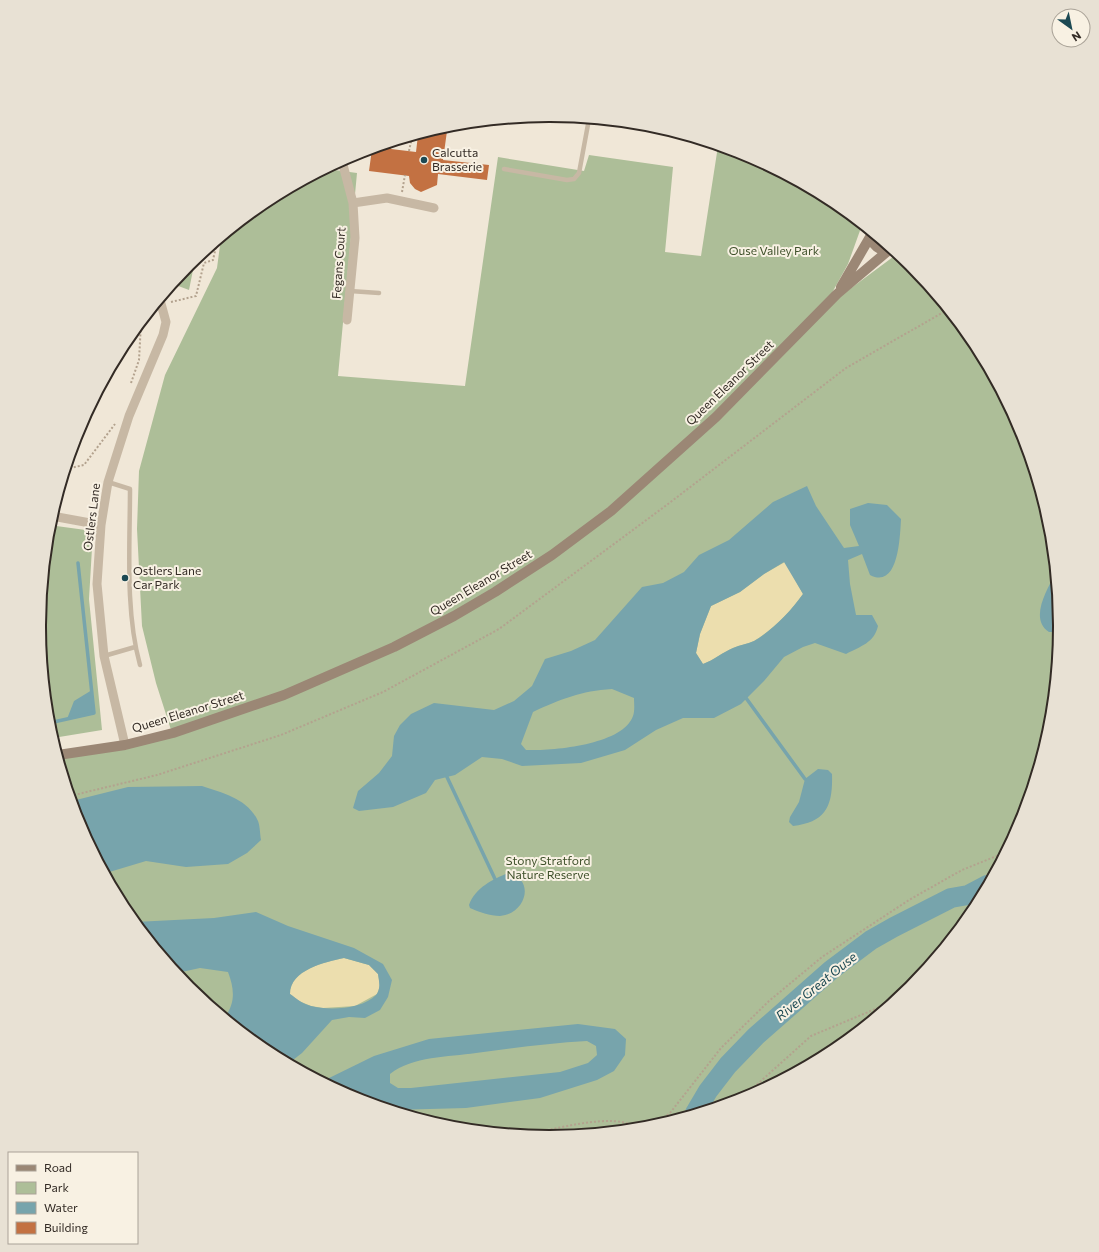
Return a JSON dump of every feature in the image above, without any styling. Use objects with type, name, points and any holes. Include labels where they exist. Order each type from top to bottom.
[{"type":"street","name":"Fegans Court","points":[[344,167],[353,203],[355,238],[347,320]]},
{"type":"street","points":[[353,203],[387,198],[434,208]]},
{"type":"street","name":"Queen Eleanor Street","points":[[837,294],[869,237]]},
{"type":"street","points":[[871,239],[879,249],[884,249]]},
{"type":"street","name":"Queen Eleanor Street","points":[[63,754],[125,745],[173,733],[284,695],[394,648],[495,592],[552,555],[611,511],[716,417],[837,294],[887,253]]},
{"type":"street","name":"Ostlers Lane","points":[[125,745],[104,656],[97,584],[101,526],[108,482],[129,416],[163,335],[166,322],[162,305]]},
{"type":"street","points":[[58,517],[101,526]]},
{"type":"lane","points":[[504,169],[567,180],[574,179],[579,173],[588,125]]},
{"type":"lane","points":[[350,291],[379,293]]},
{"type":"lane","points":[[108,482],[130,489],[132,621],[135,647],[140,665]]},
{"type":"lane","points":[[104,656],[135,647]]},
{"type":"path","points":[[409,151],[411,142]]},
{"type":"path","points":[[400,201],[405,176]]},
{"type":"path","points":[[165,301],[196,296],[204,262],[213,260],[215,249]]},
{"type":"path","points":[[128,389],[139,360],[140,333]]},
{"type":"path","points":[[72,468],[84,465],[115,424],[118,417]]},
{"type":"path","points":[[667,1115],[721,1048],[769,1001],[822,957],[909,900],[962,870],[998,856]]},
{"type":"path","points":[[757,1084],[811,1036],[877,1008]]},
{"type":"path","points":[[549,1130],[588,1123],[620,1121],[627,1123]]},
{"type":"green space","name":"Stony Stratford Nature Reserve","points":[[717,151],[772,174],[801,190],[829,207],[860,230],[848,264],[823,309],[892,257],[906,270],[949,319],[986,374],[1015,433],[1036,496],[1049,560],[1052,593],[1052,659],[1049,692],[1036,756],[1015,819],[986,878],[968,906],[949,933],[906,982],[881,1005],[829,1045],[772,1078],[742,1091],[711,1103],[648,1120],[615,1125],[550,1130],[484,1125],[451,1120],[388,1103],[357,1091],[327,1078],[270,1045],[218,1005],[193,982],[171,958],[150,933],[113,878],[84,819],[63,756],[63,754],[172,733],[156,683],[142,626],[137,529],[139,471],[165,375],[217,268],[220,245],[270,207],[336,170],[357,173],[338,376],[465,386],[498,157],[584,171],[589,155],[673,167],[665,252],[701,256]]},
{"type":"green space","points":[[193,270],[189,290],[178,286]]},
{"type":"green space","points":[[56,526],[93,531],[89,599],[102,730],[59,737],[50,692],[46,626],[50,560]]},
{"type":"sand","points":[[785,562],[803,594],[798,601],[781,620],[754,641],[729,650],[703,664],[696,653],[700,634],[711,606],[740,592],[764,574]]},
{"type":"sand","points":[[344,958],[369,965],[378,974],[380,986],[377,994],[355,1006],[323,1008],[311,1006],[299,1001],[290,994],[296,979],[302,973],[310,968]]},
{"type":"water","points":[[807,486],[816,506],[844,548],[859,546],[850,525],[850,509],[868,503],[887,505],[901,519],[900,537],[896,559],[887,575],[880,578],[870,575],[862,554],[848,560],[850,584],[856,615],[872,615],[878,626],[876,632],[870,640],[862,646],[846,654],[815,643],[803,647],[784,657],[764,681],[741,704],[714,718],[683,718],[656,730],[625,750],[581,763],[522,766],[502,759],[482,757],[455,775],[435,780],[426,793],[393,807],[359,811],[353,808],[358,791],[379,773],[392,756],[394,736],[400,725],[411,714],[434,703],[494,710],[514,701],[532,686],[545,659],[571,651],[595,640],[642,587],[663,583],[684,572],[699,555],[729,540],[773,502]],"holes":[[[784,562],[803,594],[798,601],[781,620],[761,637],[729,650],[703,664],[696,653],[700,634],[711,606],[740,592],[764,574]],[[612,689],[634,698],[633,716],[627,726],[616,734],[602,740],[586,744],[552,749],[526,750],[521,744],[533,712],[571,696]]]},
{"type":"water","points":[[1051,582],[1053,632],[1049,632],[1040,620],[1040,612],[1044,596]]},
{"type":"water","points":[[92,690],[94,713],[67,719],[74,701]]},
{"type":"water","points":[[818,769],[828,770],[832,774],[829,803],[820,816],[813,821],[793,826],[789,822],[790,817],[799,802],[805,779]]},
{"type":"water","points":[[202,786],[226,794],[241,802],[254,813],[260,828],[261,840],[247,853],[228,864],[186,867],[146,861],[110,872],[84,819],[77,800],[128,787]]},
{"type":"water","points":[[508,873],[517,876],[525,889],[521,903],[516,909],[509,914],[500,916],[485,914],[470,908],[469,905],[472,899],[480,889],[496,878]]},
{"type":"water","points":[[256,912],[288,926],[354,948],[383,964],[392,980],[388,997],[380,1010],[365,1018],[349,1017],[332,1020],[302,1053],[294,1059],[270,1045],[228,1013],[233,995],[232,984],[228,972],[200,968],[183,972],[142,922],[214,918]],"holes":[[[344,958],[369,965],[378,974],[378,993],[370,1000],[354,1006],[345,1008],[318,1008],[305,1004],[290,994],[292,986],[302,973],[310,968]]]},
{"type":"water","points":[[578,1024],[615,1029],[626,1039],[625,1055],[614,1071],[597,1080],[540,1098],[466,1108],[410,1110],[388,1103],[328,1078],[374,1056],[429,1039]],"holes":[[[587,1041],[596,1046],[597,1055],[588,1063],[560,1072],[411,1088],[398,1088],[390,1083],[390,1074],[399,1068],[420,1060],[431,1058]]]},
{"type":"building","points":[[447,133],[443,160],[489,165],[487,180],[438,174],[437,185],[421,192],[415,189],[410,183],[409,176],[369,171],[371,156],[391,148],[416,152],[417,140]]},
{"type":"waterway","points":[[56,722],[94,713],[78,563]]},
{"type":"waterway","points":[[746,698],[805,779]]},
{"type":"waterway","points":[[447,777],[495,879]]},
{"type":"waterway","name":"River Great Ouse","points":[[699,1107],[708,1091],[728,1065],[756,1036],[831,970],[871,940],[894,927],[951,898],[968,895],[979,889]]},
{"type":"place","name":"Calcutta Brasserie","points":[[424,160]]},
{"type":"place","name":"Ostlers Lane Car Park","points":[[125,578]]},
{"type":"park label","name":"Ouse Valley Park","points":[[774,251]]}]
